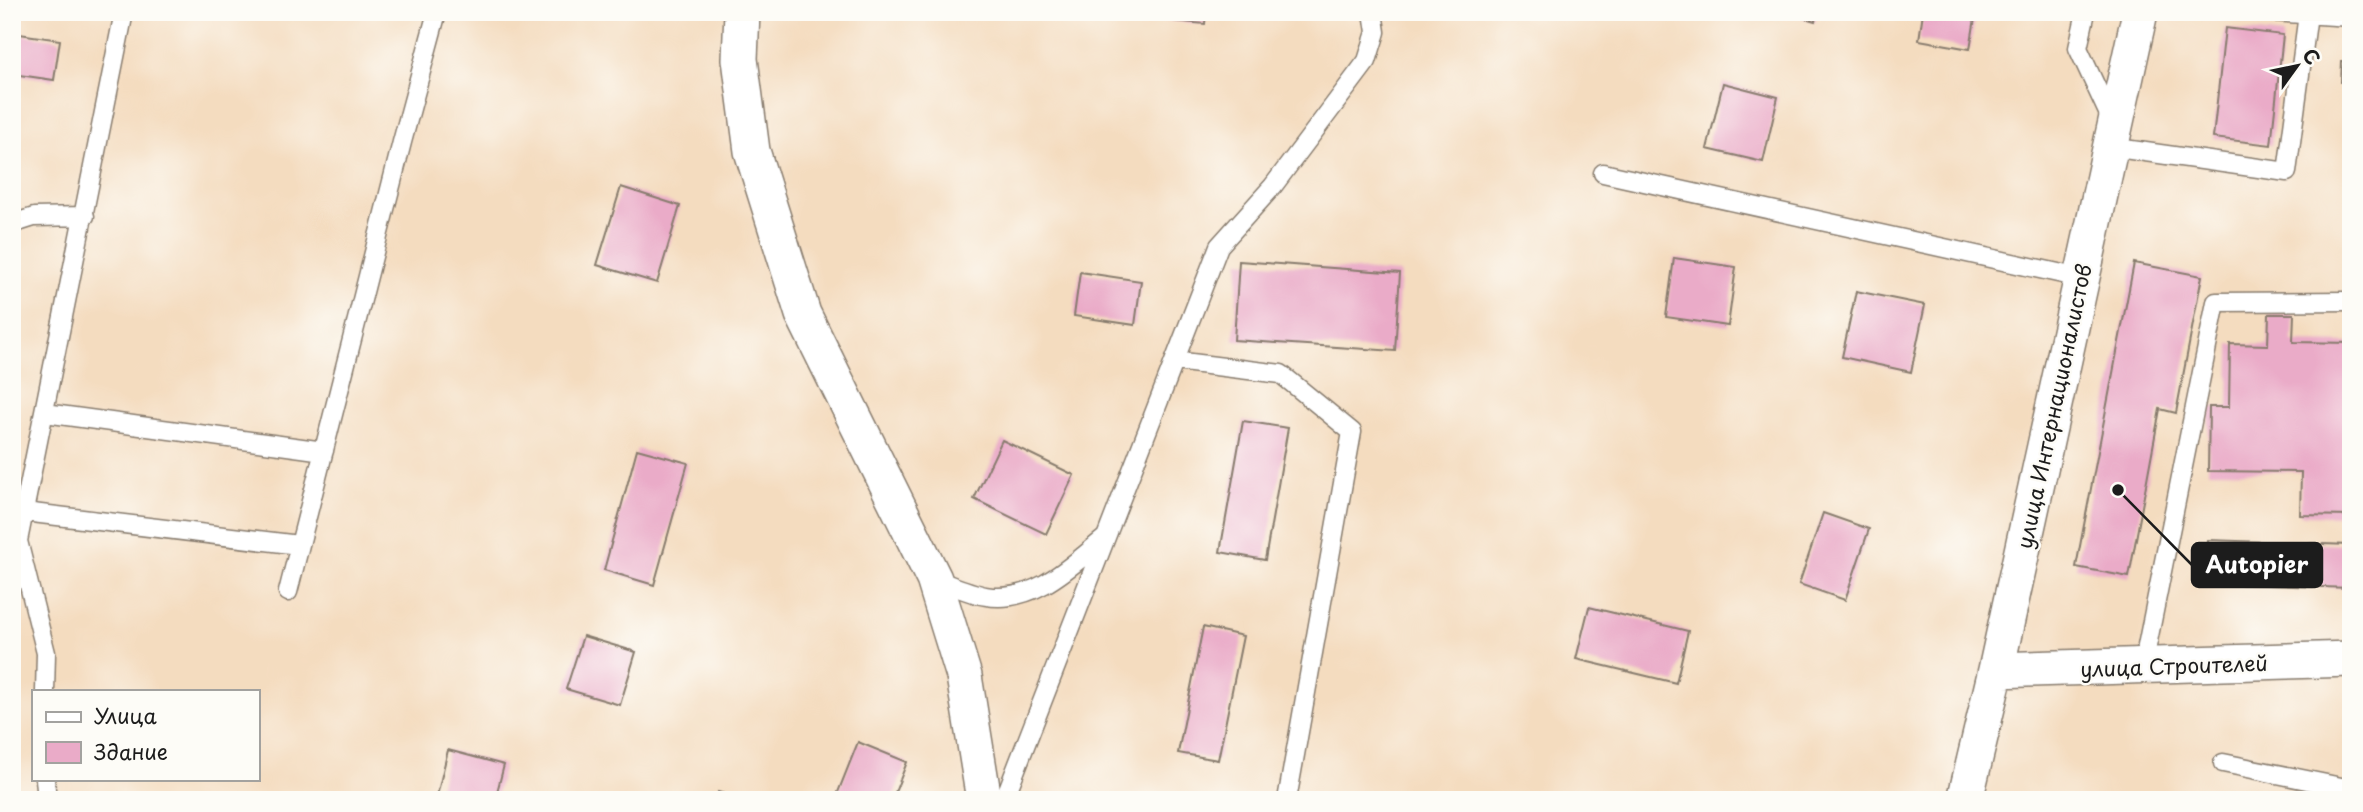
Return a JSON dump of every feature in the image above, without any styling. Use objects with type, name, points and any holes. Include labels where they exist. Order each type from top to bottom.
[{"type":"street","points":[[742,12],[740,59],[751,151],[803,314],[934,579],[964,676],[984,800]]},
{"type":"street","name":"улица Интернационалистов","points":[[1965,800],[2140,12]]},
{"type":"street","name":"улица Строителей","points":[[1996,670],[2351,659]]},
{"type":"lane","points":[[45,690],[46,653],[15,540],[24,512],[45,413],[124,12]]},
{"type":"lane","points":[[288,592],[437,12]]},
{"type":"lane","points":[[1004,800],[1220,246],[1273,186],[1367,61],[1376,32],[1373,12]]},
{"type":"lane","points":[[2086,12],[2078,48],[2112,137],[2287,172],[2308,14]]},
{"type":"lane","points":[[2272,12],[2351,17]]},
{"type":"lane","points":[[1603,173],[2081,278]]},
{"type":"lane","points":[[12,224],[34,217],[85,216]]},
{"type":"lane","points":[[2143,666],[2216,302],[2351,300]]},
{"type":"lane","points":[[1175,361],[1281,374],[1352,432],[1287,800]]},
{"type":"lane","points":[[45,413],[324,450]]},
{"type":"lane","points":[[24,512],[299,545]]},
{"type":"lane","points":[[934,579],[987,596],[1015,595],[1053,581],[1108,535]]},
{"type":"lane","points":[[2223,763],[2351,789]]},
{"type":"lane","points":[[45,780],[47,800]]},
{"type":"building","points":[[1151,12],[1206,12],[1205,24],[1151,19]]},
{"type":"building","points":[[1783,12],[1818,12],[1815,21]]},
{"type":"building","points":[[1923,12],[1976,12],[1970,49],[1919,40]]},
{"type":"building","points":[[2225,28],[2283,35],[2271,145],[2213,138]]},
{"type":"building","points":[[13,33],[60,40],[54,80],[12,74]]},
{"type":"building","points":[[2342,61],[2351,61],[2351,83],[2341,82]]},
{"type":"building","points":[[1723,83],[1778,97],[1763,162],[1707,149]]},
{"type":"building","points":[[621,187],[680,206],[657,283],[597,265]]},
{"type":"building","points":[[1674,258],[1736,267],[1728,326],[1666,317]]},
{"type":"building","points":[[1239,261],[1400,273],[1395,351],[1234,340]]},
{"type":"building","points":[[2134,263],[2202,276],[2176,413],[2160,409],[2129,577],[2076,567]]},
{"type":"building","points":[[1080,272],[1141,281],[1135,325],[1074,316]]},
{"type":"building","points":[[1856,291],[1925,305],[1911,372],[1842,357]]},
{"type":"building","points":[[2269,314],[2294,314],[2293,342],[2351,343],[2351,516],[2300,515],[2301,472],[2208,471],[2209,407],[2229,407],[2230,344],[2268,345]]},
{"type":"building","points":[[1243,421],[1288,428],[1265,560],[1220,552]]},
{"type":"building","points":[[1002,440],[1074,475],[1046,534],[974,499]]},
{"type":"building","points":[[637,449],[688,463],[654,585],[604,570]]},
{"type":"building","points":[[1823,513],[1869,529],[1845,600],[1799,584]]},
{"type":"building","points":[[2208,540],[2351,545],[2351,588],[2206,583]]},
{"type":"building","points":[[1589,607],[1688,631],[1676,683],[1576,659]]},
{"type":"building","points":[[1203,627],[1243,636],[1218,760],[1178,753]]},
{"type":"building","points":[[583,636],[636,652],[620,705],[566,689]]},
{"type":"building","points":[[858,742],[907,762],[892,800],[835,800]]},
{"type":"building","points":[[448,750],[504,765],[495,800],[436,800]]},
{"type":"building","points":[[718,792],[741,799],[741,800],[716,800]]},
{"type":"place","name":"Autopier","points":[[2118,490]]}]
